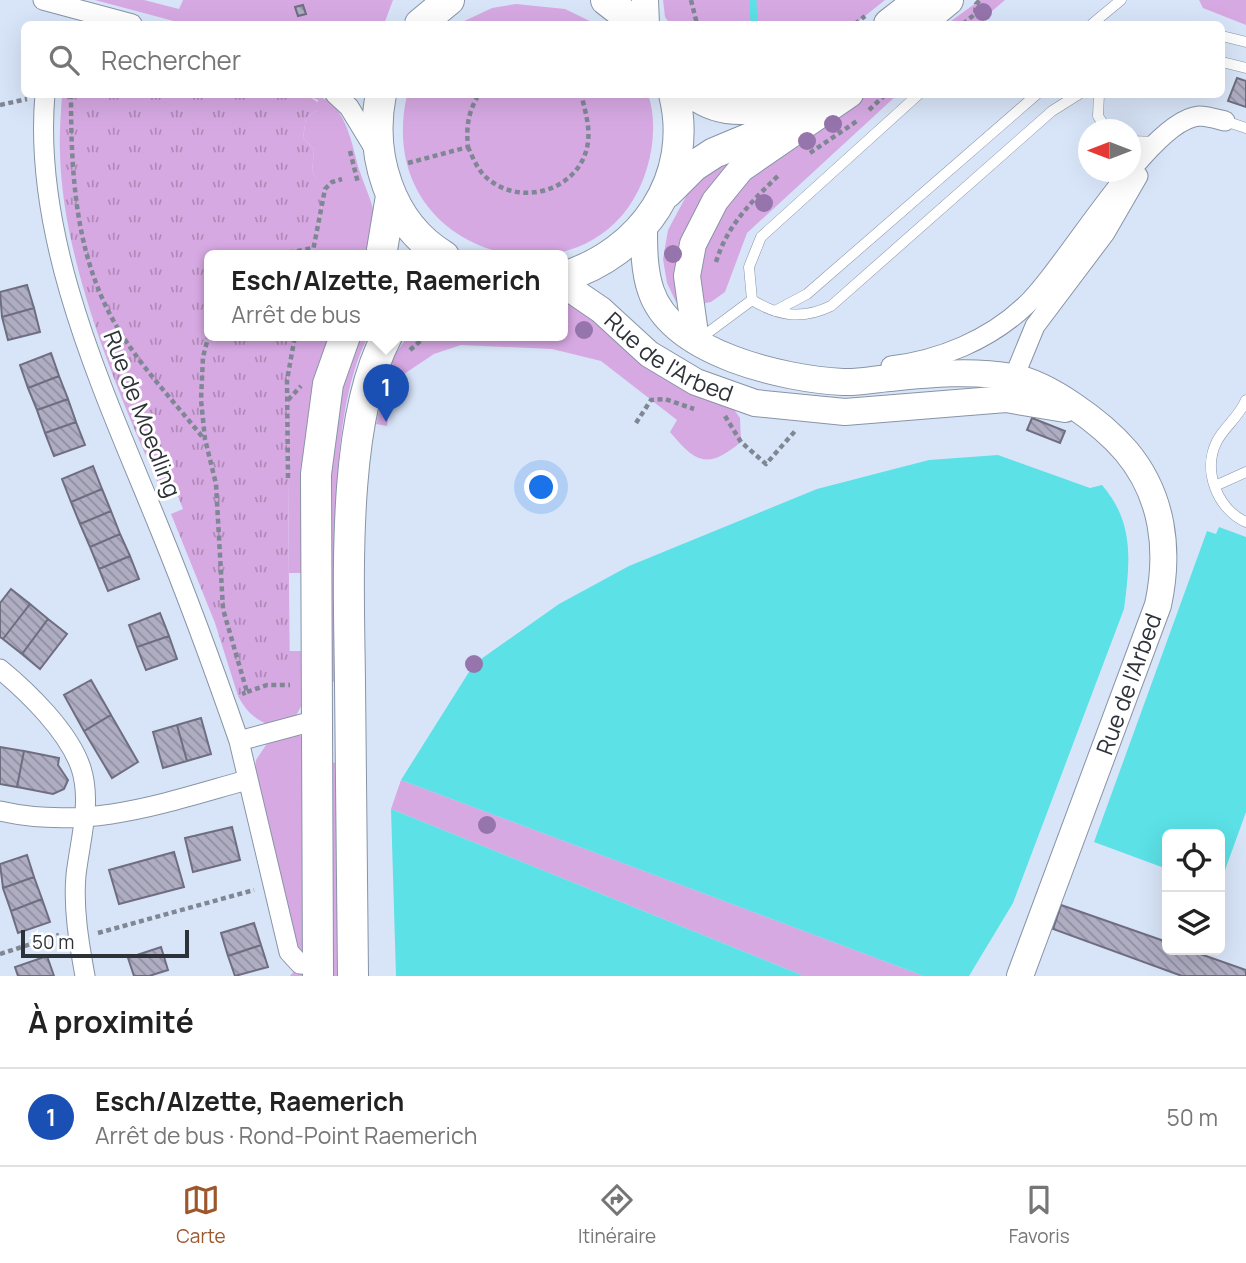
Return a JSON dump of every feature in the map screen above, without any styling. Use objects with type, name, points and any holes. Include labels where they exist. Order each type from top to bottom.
[{"type":"main road","points":[[606,0],[633,21]]},
{"type":"main road","points":[[645,0],[646,21]]},
{"type":"main road","points":[[894,21],[920,0]]},
{"type":"main road","points":[[922,21],[947,0]]},
{"type":"main road","points":[[380,98],[376,119],[392,159],[391,196],[382,250]]},
{"type":"main road","points":[[664,196],[678,155],[679,113],[675,98]]},
{"type":"main road","points":[[702,98],[722,108],[754,109],[783,98]]},
{"type":"main road","points":[[568,275],[588,269],[618,252],[643,228],[664,196],[694,166],[714,153],[774,128],[823,98]]},
{"type":"main road","points":[[696,341],[687,276],[692,244],[715,201],[741,169],[844,98]]},
{"type":"main road","points":[[391,196],[412,228],[437,250]]},
{"type":"main road","name":"Rue de l'Arbed","points":[[643,228],[651,291],[664,317],[696,341],[738,361],[843,382],[968,373],[1014,377],[1042,387],[1118,441],[1147,482],[1163,530],[1164,580],[1158,605],[1020,976]]},
{"type":"main road","name":"Rue de l'Arbed","points":[[568,287],[601,310],[649,354],[696,382],[755,403],[845,412],[1006,399],[1077,411]]},
{"type":"main road","points":[[318,971],[316,474],[328,384],[343,341]]},
{"type":"main road","points":[[353,976],[349,573],[358,439],[366,390],[385,341]]},
{"type":"street","points":[[54,10],[115,21]]},
{"type":"street","name":"Rue de Moedling","points":[[45,98],[43,119],[47,188],[65,274],[101,384],[194,614],[239,741],[293,960],[318,971]]},
{"type":"street","points":[[339,98],[392,159]]},
{"type":"street","points":[[803,376],[915,363],[958,349],[988,334],[1025,306],[1060,266],[1115,190],[1175,125],[1198,116],[1225,121]]},
{"type":"street","points":[[805,409],[843,400],[1000,388],[1014,377],[1035,326],[1105,233],[1158,142]]},
{"type":"street","points":[[0,668],[26,691],[51,719],[80,766],[85,790],[76,877],[77,934],[85,976]]},
{"type":"street","points":[[239,741],[317,720]]},
{"type":"street","points":[[0,811],[84,819],[122,815],[247,780]]},
{"type":"lane","points":[[1096,21],[1121,0]]},
{"type":"lane","points":[[1225,37],[1246,42]]},
{"type":"lane","points":[[1225,63],[1246,68]]},
{"type":"lane","points":[[752,300],[749,267],[761,237],[915,98]]},
{"type":"lane","points":[[774,311],[807,294],[1032,98]]},
{"type":"lane","points":[[752,300],[774,311],[793,316],[814,314],[831,306],[1052,111],[1073,98]]},
{"type":"lane","points":[[1099,98],[1100,119]]},
{"type":"lane","points":[[1225,121],[1246,128]]},
{"type":"lane","points":[[1141,141],[1158,142]]},
{"type":"lane","points":[[696,341],[752,300]]},
{"type":"lane","points":[[1246,400],[1243,414],[1218,439],[1212,453],[1211,470],[1215,486],[1230,512],[1246,522]]},
{"type":"lane","points":[[1215,486],[1246,472]]},
{"type":"path","points":[[691,0],[695,21]]},
{"type":"path","points":[[0,105],[31,98]]},
{"type":"path","points":[[71,98],[71,159],[82,238],[103,300],[131,348],[205,439]]},
{"type":"path","points":[[477,98],[469,112],[466,130],[468,147],[487,178],[502,188],[520,193],[538,193],[556,187],[570,177],[581,162],[588,145],[589,126],[582,98]]},
{"type":"path","points":[[348,139],[362,196]]},
{"type":"path","points":[[392,159],[468,147]]},
{"type":"path","points":[[303,250],[313,248],[325,190],[332,182],[342,179]]},
{"type":"path","points":[[207,341],[203,357],[201,400],[205,439],[216,484],[223,610],[247,692]]},
{"type":"path","points":[[636,423],[651,400],[665,400],[700,410]]},
{"type":"path","points":[[721,408],[733,432],[749,450]]},
{"type":"path","points":[[225,701],[267,685],[290,685]]},
{"type":"path","points":[[0,954],[273,885]]},
{"type":"green space","points":[[95,0],[144,0],[179,9],[183,0],[393,0],[385,21],[174,21]]},
{"type":"green space","points":[[663,0],[885,0],[859,21],[668,21]]},
{"type":"green space","points":[[980,0],[1005,0],[980,21],[951,21]]},
{"type":"green space","points":[[1199,0],[1246,0],[1246,25],[1203,8]]},
{"type":"green space","points":[[516,4],[565,9],[590,21],[464,21],[492,8]]},
{"type":"green space","points":[[62,98],[312,98],[328,109],[318,110],[306,118],[303,138],[314,149],[312,173],[325,189],[313,250],[204,250],[204,341],[294,341],[287,380],[290,685],[267,685],[238,696],[215,623],[171,514],[183,509],[171,478],[158,483],[125,406],[94,321],[70,235],[63,193],[60,131]]},
{"type":"green space","points":[[314,98],[322,98],[339,112],[350,135],[375,217],[370,250],[313,250],[325,190],[312,173],[314,149],[303,138],[306,118],[318,110],[318,100]]},
{"type":"green space","points":[[407,98],[649,98],[651,103],[653,141],[647,168],[622,215],[586,244],[562,250],[494,250],[455,232],[422,199],[405,153]]},
{"type":"green space","points":[[844,98],[894,98],[747,233],[725,292],[711,302],[689,306],[676,302],[667,283],[663,259],[668,230],[698,174]]},
{"type":"green space","points":[[568,302],[581,306],[727,400],[740,418],[741,442],[719,457],[702,459],[695,456],[670,432],[677,420],[601,361],[552,349],[461,345],[434,354],[395,380],[387,426],[376,424],[391,360],[404,341],[568,341]]},
{"type":"green space","points":[[294,341],[330,341],[305,573],[289,573],[287,380]]},
{"type":"green space","points":[[355,341],[366,341],[354,372],[344,414],[339,458],[337,550],[340,679],[330,683],[330,430]]},
{"type":"green space","points":[[289,651],[306,651],[306,697],[290,727],[306,741],[308,976],[290,976],[300,964],[254,779],[256,760],[268,742],[270,725],[251,714],[238,696],[267,685],[289,685]]},
{"type":"green space","points":[[339,762],[341,976],[329,976],[330,763]]},
{"type":"green space","points":[[401,780],[924,976],[804,976],[391,809]]},
{"type":"shaded area","points":[[998,455],[1090,488],[1102,485],[1113,499],[1125,529],[1128,576],[1124,609],[1013,903],[969,976],[924,976],[401,780],[474,664],[559,604],[629,566],[817,489],[929,460]]},
{"type":"shaded area","points":[[1219,527],[1246,537],[1246,812],[1225,870],[1225,829],[1162,829],[1162,867],[1094,842],[1207,531],[1216,534]]},
{"type":"shaded area","points":[[391,809],[804,976],[396,976]]},
{"type":"building","points":[[303,5],[306,14],[298,16],[295,7]]},
{"type":"building","points":[[1237,78],[1246,81],[1246,107],[1228,101]]},
{"type":"building","points":[[27,285],[34,308],[2,317],[0,292]]},
{"type":"building","points":[[34,308],[40,332],[8,340],[2,317]]},
{"type":"building","points":[[51,353],[59,376],[28,388],[20,365]]},
{"type":"building","points":[[59,376],[68,399],[37,410],[28,388]]},
{"type":"building","points":[[68,399],[76,422],[45,433],[37,410]]},
{"type":"building","points":[[1032,418],[1065,431],[1060,443],[1027,430]]},
{"type":"building","points":[[76,422],[85,445],[54,456],[45,433]]},
{"type":"building","points":[[93,466],[102,489],[71,502],[62,479]]},
{"type":"building","points":[[102,489],[111,511],[80,524],[71,502]]},
{"type":"building","points":[[111,511],[120,534],[90,547],[80,524]]},
{"type":"building","points":[[120,534],[130,556],[99,569],[90,547]]},
{"type":"building","points":[[130,556],[139,579],[108,591],[99,569]]},
{"type":"building","points":[[11,589],[30,604],[3,639],[0,637],[0,603]]},
{"type":"building","points":[[30,604],[48,619],[22,654],[3,639]]},
{"type":"building","points":[[160,613],[169,636],[137,647],[129,625]]},
{"type":"building","points":[[48,619],[67,634],[40,669],[22,654]]},
{"type":"building","points":[[169,636],[177,659],[146,670],[137,647]]},
{"type":"building","points":[[91,680],[111,715],[84,731],[64,695]]},
{"type":"building","points":[[111,715],[138,762],[112,778],[84,731]]},
{"type":"building","points":[[201,718],[211,754],[187,761],[177,725]]},
{"type":"building","points":[[177,725],[187,761],[163,768],[153,732]]},
{"type":"building","points":[[0,747],[24,751],[17,787],[0,784]]},
{"type":"building","points":[[24,751],[59,758],[58,765],[68,780],[64,789],[53,794],[17,787]]},
{"type":"building","points":[[232,827],[240,860],[193,872],[185,838]]},
{"type":"building","points":[[174,852],[184,887],[119,904],[109,870]]},
{"type":"building","points":[[27,855],[34,877],[3,888],[0,864]]},
{"type":"building","points":[[34,877],[42,899],[11,911],[3,888]]},
{"type":"building","points":[[42,899],[50,922],[18,933],[11,911]]},
{"type":"building","points":[[1061,905],[1162,940],[1162,955],[1203,955],[1246,970],[1246,976],[1182,976],[1053,929]]},
{"type":"building","points":[[254,923],[261,945],[228,956],[221,933]]},
{"type":"building","points":[[261,945],[268,967],[235,976],[228,956]]},
{"type":"building","points":[[161,947],[168,970],[149,976],[134,976],[128,958]]},
{"type":"building","points":[[47,956],[54,976],[18,976],[15,967]]},
{"type":"waterway","points":[[753,0],[754,21]]},
{"type":"place","name":"Esch/Alzette, Raemerich","points":[[386,422]]}]
